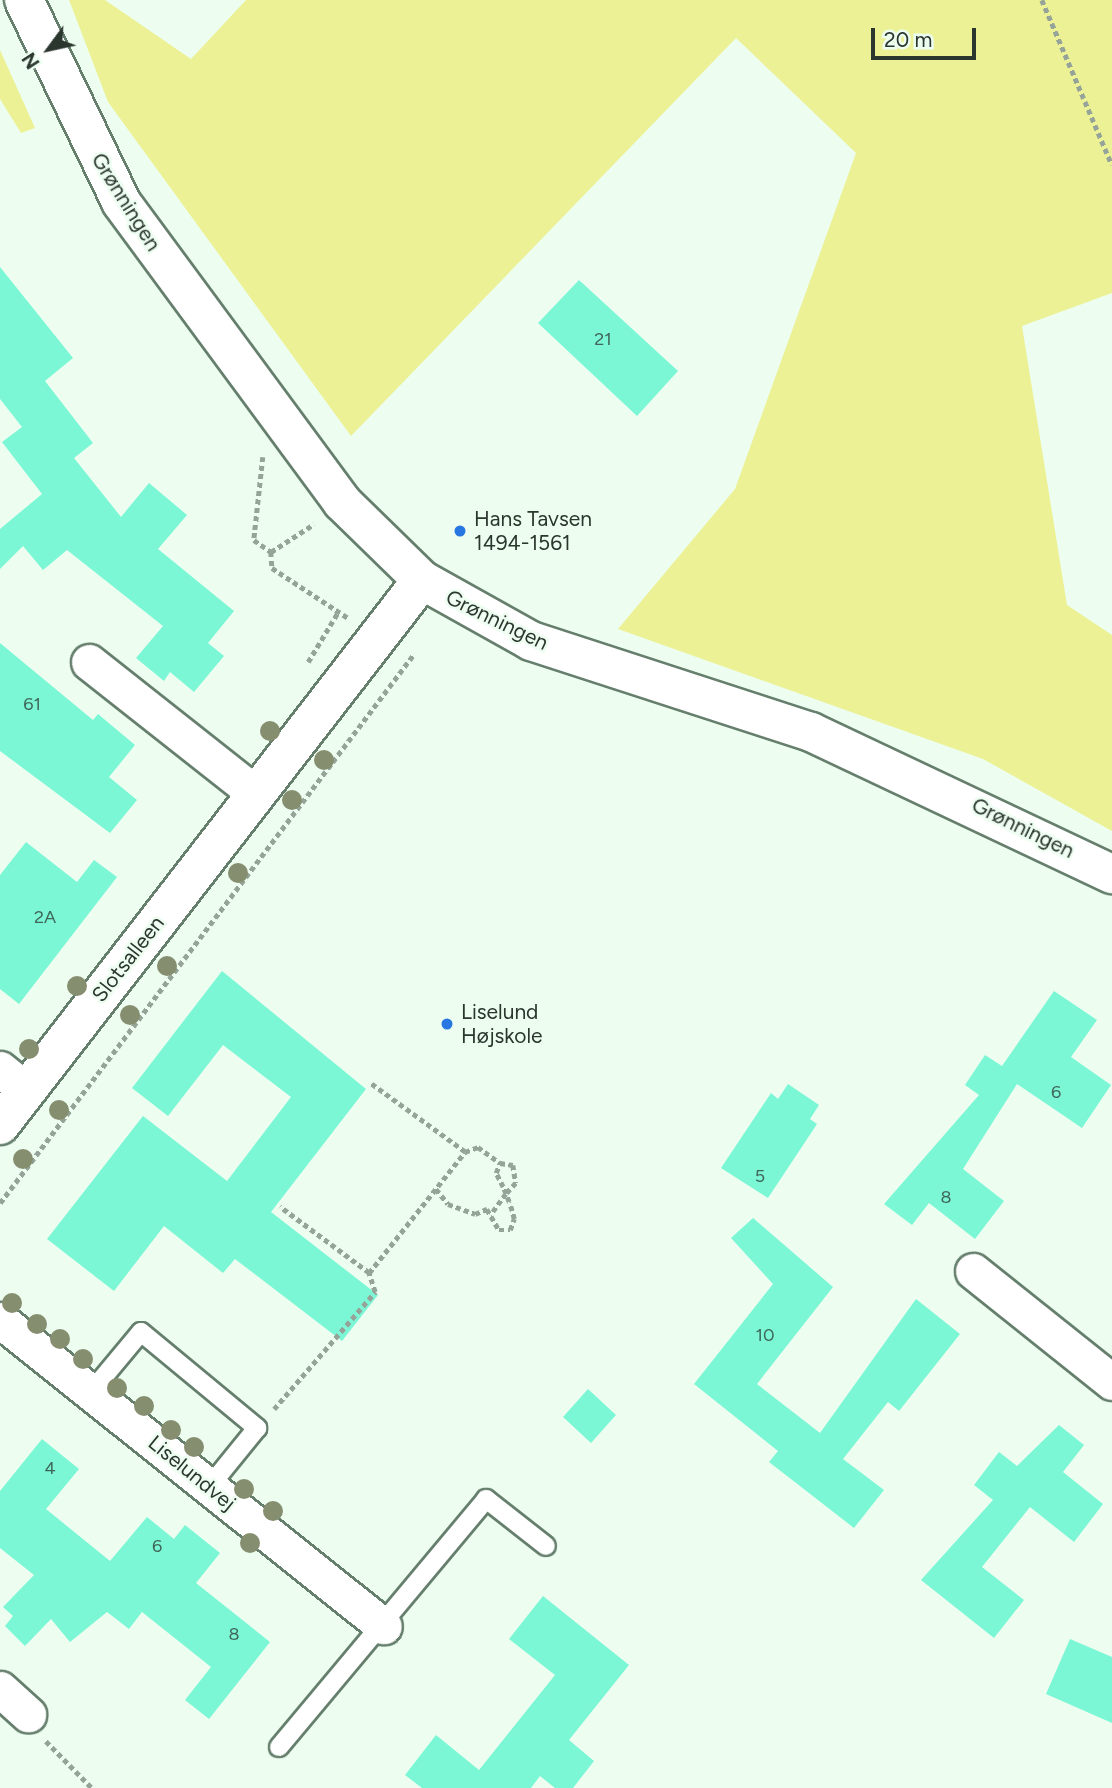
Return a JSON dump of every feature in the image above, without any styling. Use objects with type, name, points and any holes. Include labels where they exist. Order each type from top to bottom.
[{"type":"main road","name":"Grønningen","points":[[24,0],[121,202],[285,430],[344,505],[422,580],[531,641],[811,732],[1112,874]]},
{"type":"main road","name":"Slotsalleen","points":[[0,1125],[13,1079],[256,794],[422,580]]},
{"type":"street","points":[[89,662],[256,794]]},
{"type":"street","points":[[973,1271],[1112,1382]]},
{"type":"street","name":"Liselundvej","points":[[0,1320],[384,1626]]},
{"type":"street","points":[[0,1689],[27,1714]]},
{"type":"lane","points":[[91,1392],[141,1332],[257,1428],[209,1487]]},
{"type":"lane","points":[[279,1746],[384,1626],[486,1499],[545,1546]]},
{"type":"path","points":[[1042,0],[1112,165]]},
{"type":"path","points":[[271,552],[254,540],[261,459],[285,430]]},
{"type":"path","points":[[271,552],[344,505]]},
{"type":"path","points":[[271,552],[272,568],[413,661]]},
{"type":"path","points":[[0,1203],[413,661],[414,647]]},
{"type":"path","points":[[370,1083],[465,1152]]},
{"type":"path","points":[[369,1273],[465,1152],[478,1147],[518,1172],[491,1215]]},
{"type":"path","points":[[436,1189],[448,1204],[475,1214],[487,1209],[499,1230],[510,1230],[514,1219],[496,1173],[500,1163]]},
{"type":"path","points":[[257,1428],[375,1292],[369,1273],[280,1208]]},
{"type":"path","points":[[27,1714],[92,1788]]},
{"type":"green space","points":[[69,0],[105,0],[191,59],[246,0],[1112,0],[1112,293],[1022,326],[1067,605],[1112,635],[1112,831],[983,759],[618,629],[735,489],[856,153],[736,38],[351,436],[108,102]]},
{"type":"green space","points":[[0,50],[35,128],[21,133],[0,99]]},
{"type":"building","points":[[0,267],[73,358],[45,381],[93,443],[74,458],[121,517],[149,483],[187,515],[158,549],[234,611],[208,643],[224,656],[194,692],[170,672],[164,681],[136,658],[163,626],[67,550],[43,570],[23,546],[0,569],[0,529],[42,494],[2,442],[22,427],[0,399]]},
{"type":"building","points":[[579,280],[678,371],[637,416],[538,323]]},
{"type":"building","points":[[0,643],[93,720],[98,714],[135,745],[109,777],[137,800],[110,833],[0,751]]},
{"type":"building","points":[[26,842],[77,882],[94,860],[117,877],[19,1004],[0,989],[0,875]]},
{"type":"building","points":[[222,971],[366,1089],[271,1212],[378,1295],[342,1341],[235,1259],[223,1273],[164,1226],[114,1291],[47,1239],[143,1116],[227,1181],[291,1097],[223,1045],[168,1116],[132,1088]]},
{"type":"building","points":[[1054,991],[1097,1020],[1071,1057],[1111,1085],[1082,1128],[1017,1084],[963,1169],[1004,1201],[975,1239],[929,1203],[912,1225],[884,1204],[979,1095],[965,1085],[985,1055],[1002,1066]]},
{"type":"building","points":[[788,1084],[819,1105],[810,1119],[817,1124],[768,1198],[721,1168],[771,1093],[778,1099]]},
{"type":"building","points":[[753,1218],[833,1287],[757,1384],[820,1433],[916,1299],[960,1334],[899,1411],[888,1402],[843,1459],[884,1490],[854,1528],[769,1462],[778,1451],[694,1384],[773,1284],[731,1238]]},
{"type":"building","points":[[588,1389],[616,1415],[591,1443],[563,1417]]},
{"type":"building","points":[[1059,1425],[1084,1445],[1063,1472],[1103,1504],[1074,1542],[1030,1507],[982,1567],[1024,1600],[994,1638],[921,1580],[993,1500],[974,1485],[999,1452],[1017,1466]]},
{"type":"building","points":[[42,1439],[79,1469],[46,1509],[110,1561],[147,1517],[174,1539],[185,1525],[220,1553],[196,1583],[270,1642],[209,1719],[185,1700],[211,1667],[142,1612],[129,1629],[107,1612],[70,1642],[51,1619],[25,1646],[5,1626],[13,1616],[3,1607],[34,1575],[0,1548],[0,1491]]},
{"type":"building","points":[[543,1596],[629,1665],[569,1740],[594,1761],[573,1788],[555,1788],[540,1776],[531,1788],[422,1788],[405,1775],[436,1735],[479,1770],[555,1675],[509,1639]]},
{"type":"building","points":[[1070,1639],[1112,1657],[1112,1723],[1046,1694]]},
{"type":"place","name":"Hans Tavsen 1494-1561","points":[[460,531]]},
{"type":"place","name":"Liselund Højskole","points":[[447,1024]]}]
